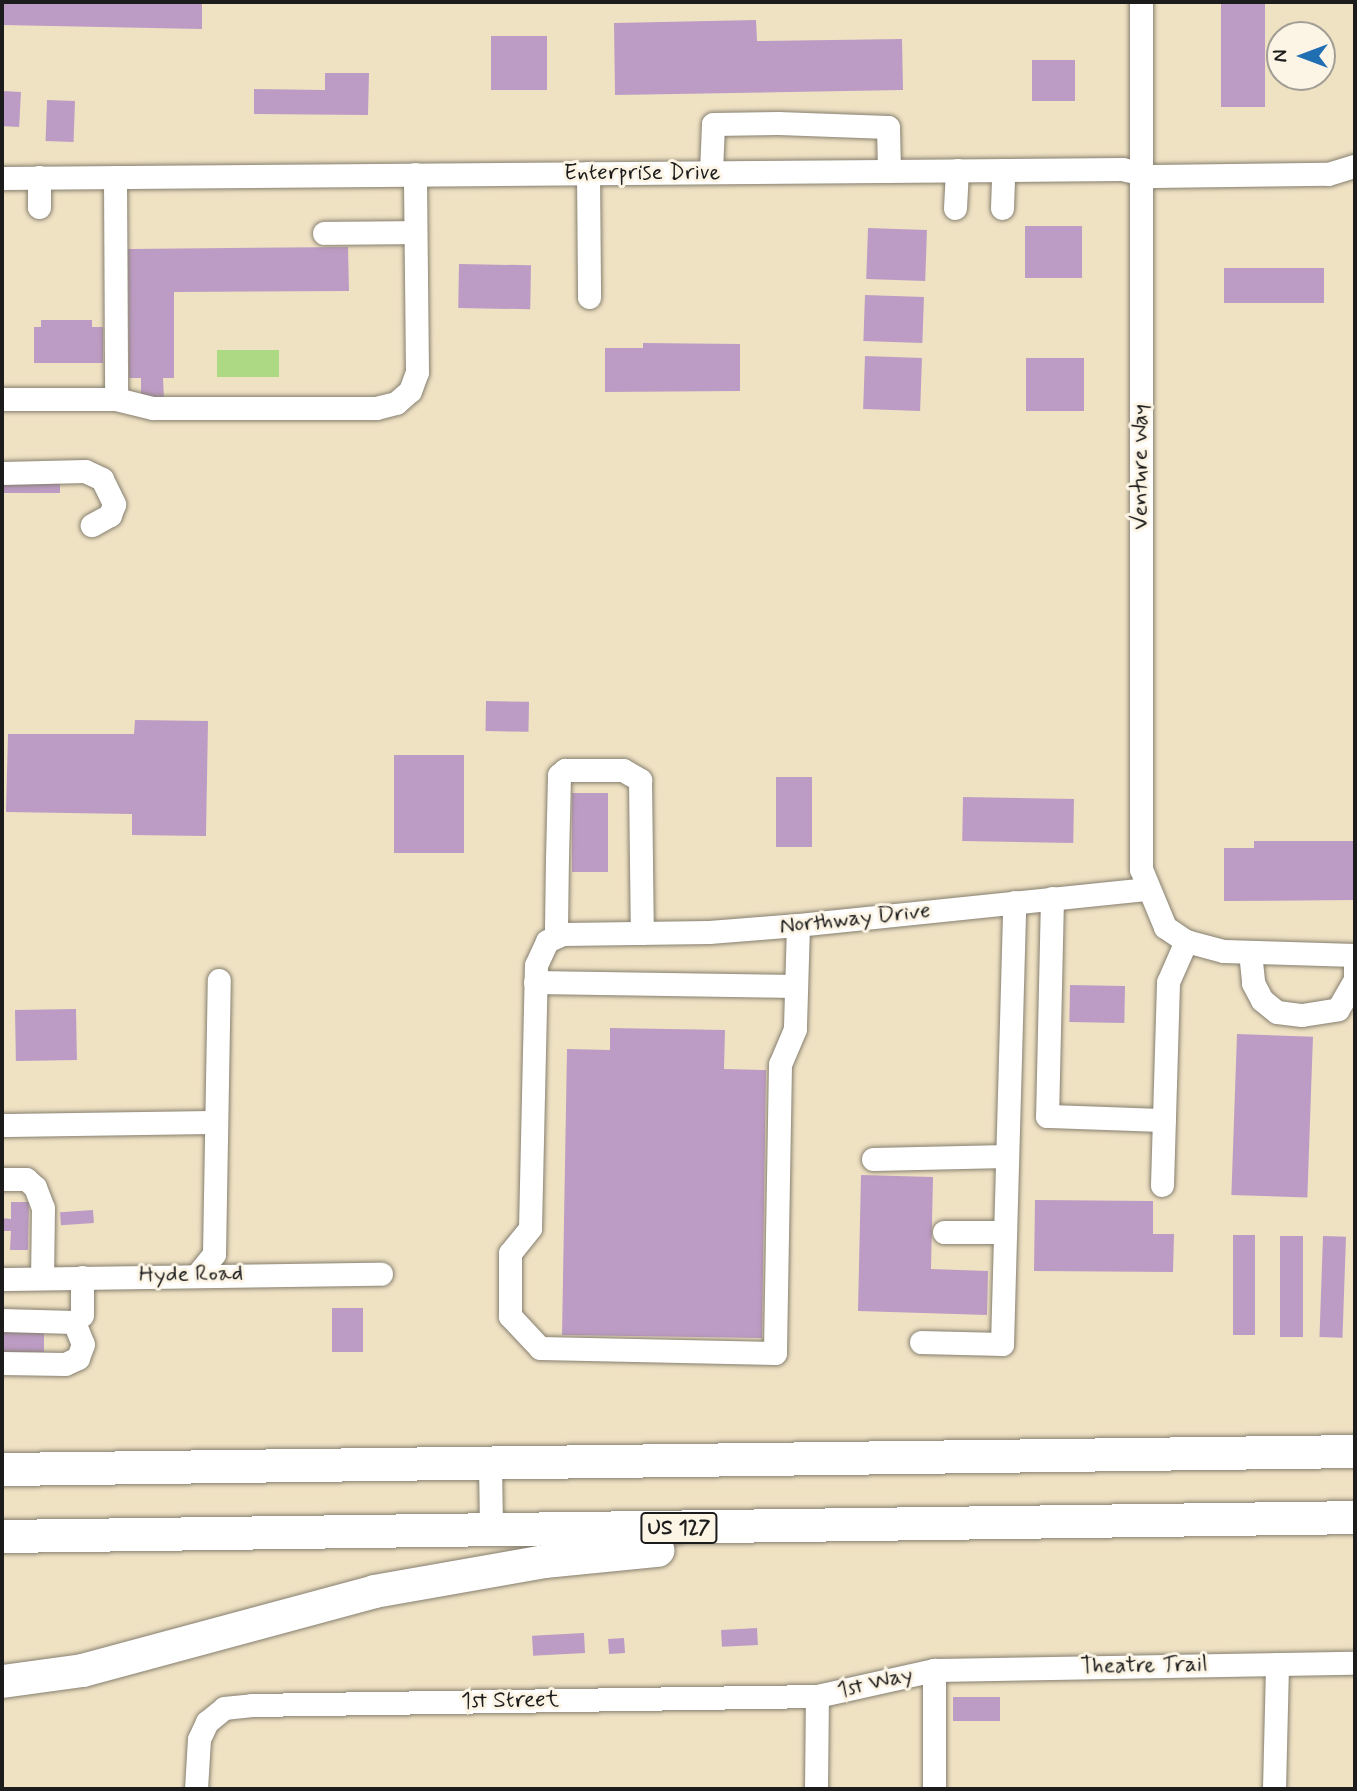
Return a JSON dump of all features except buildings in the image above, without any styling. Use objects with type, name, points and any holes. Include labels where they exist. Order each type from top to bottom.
[{"type":"highway","points":[[2,1469],[1355,1451]]},
{"type":"highway","name":"US 127","points":[[2,1536],[871,1526],[1355,1517]]},
{"type":"highway","points":[[2,1681],[82,1670],[273,1617],[446,1578],[615,1552],[776,1543],[871,1526]]},
{"type":"street","name":"Venture Way","points":[[1141,2],[1141,869],[1146,889],[1165,927],[1186,941]]},
{"type":"street","points":[[711,172],[713,124],[778,123],[888,127],[889,171]]},
{"type":"street","name":"Enterprise Drive","points":[[2,178],[1122,169],[1141,173],[1328,174],[1355,166]]},
{"type":"street","points":[[955,208],[957,170]]},
{"type":"street","points":[[1002,208],[1003,170]]},
{"type":"street","points":[[588,173],[589,297]]},
{"type":"street","points":[[2,398],[116,399],[153,408],[376,408],[396,403],[410,391],[416,372],[415,174]]},
{"type":"street","points":[[39,177],[39,207]]},
{"type":"street","points":[[115,177],[116,399]]},
{"type":"street","points":[[324,233],[415,232]]},
{"type":"street","points":[[2,473],[85,471],[102,479],[114,504],[110,515],[92,525]]},
{"type":"street","points":[[642,933],[640,780],[624,770],[565,770],[559,775],[557,844],[556,928],[563,934],[547,941],[541,952],[535,982],[530,1228],[510,1253],[510,1316],[540,1348],[775,1353],[780,1064],[795,1029],[798,925]]},
{"type":"street","name":"Northway Drive","points":[[563,934],[798,925],[1146,889]]},
{"type":"street","points":[[1052,898],[1047,1116],[1164,1120]]},
{"type":"street","points":[[921,1342],[1002,1344],[1014,902]]},
{"type":"street","points":[[1162,1185],[1168,982],[1186,941],[1224,951],[1355,954]]},
{"type":"street","points":[[1250,952],[1253,983],[1262,1000],[1277,1012],[1302,1015],[1338,1009],[1355,980],[1355,960]]},
{"type":"street","points":[[197,1275],[214,1254],[219,980]]},
{"type":"street","points":[[535,982],[796,986]]},
{"type":"street","points":[[2,1125],[216,1122]]},
{"type":"street","points":[[873,1159],[1007,1156]]},
{"type":"street","points":[[2,1179],[26,1179],[35,1187],[43,1208],[42,1278]]},
{"type":"street","points":[[944,1232],[1005,1232]]},
{"type":"street","name":"Hyde Road","points":[[2,1279],[381,1273]]},
{"type":"street","points":[[82,1277],[82,1315]]},
{"type":"street","points":[[2,1320],[74,1322],[83,1344],[78,1358],[65,1364],[2,1363]]},
{"type":"street","points":[[490,1464],[491,1530]]},
{"type":"street","name":"Theatre Trail","points":[[934,1670],[1355,1663]]},
{"type":"street","points":[[1273,1789],[1277,1664]]},
{"type":"street","points":[[934,1670],[934,1789]]},
{"type":"street","name":"1st Way","points":[[817,1696],[934,1670]]},
{"type":"street","points":[[816,1789],[817,1696]]},
{"type":"street","name":"1st Street","points":[[196,1789],[199,1739],[207,1722],[224,1708],[251,1704],[817,1696]]},
{"type":"green space","points":[[217,350],[279,350],[279,377],[217,377]]}]
